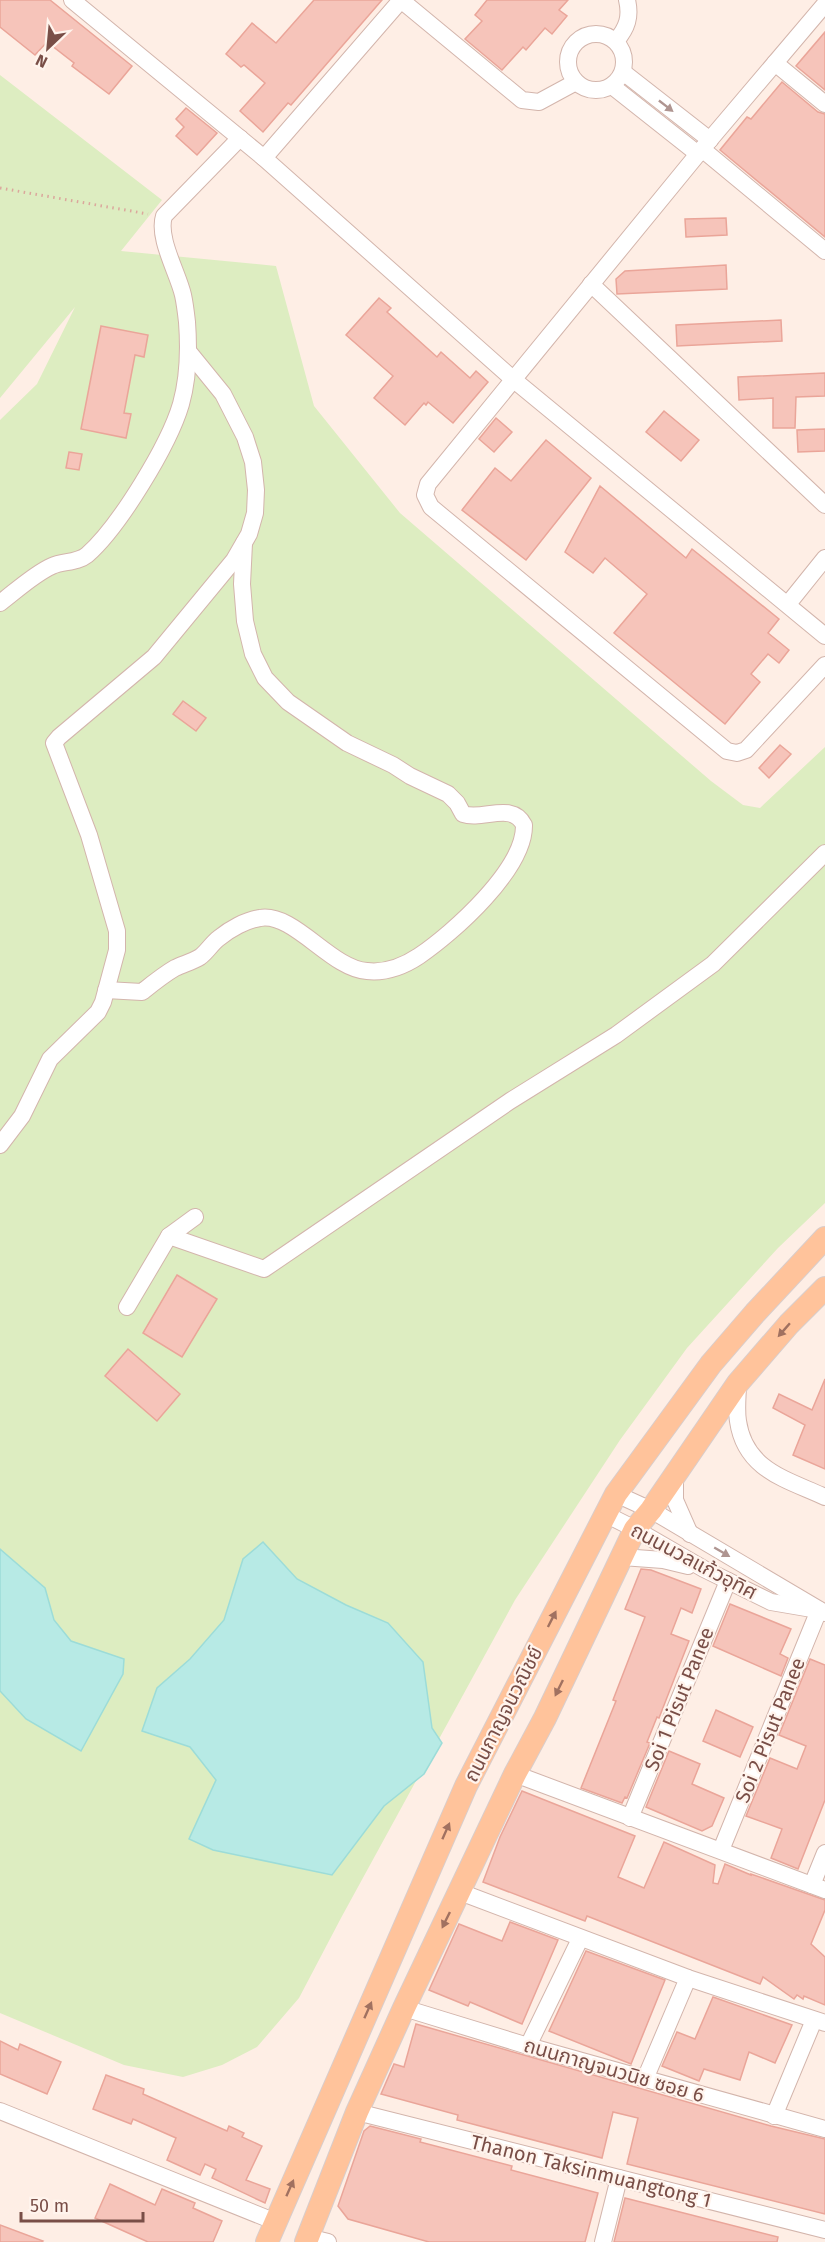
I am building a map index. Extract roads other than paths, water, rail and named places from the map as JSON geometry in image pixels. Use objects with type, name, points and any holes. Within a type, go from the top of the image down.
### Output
[{"type":"main road","name":"ถนนกาญจนวณิชย์","points":[[271,2232],[466,1786],[616,1494],[711,1364],[825,1238]]},
{"type":"main road","name":"ถนนกาญจนวณิชย์","points":[[314,2240],[357,2112],[404,2008],[515,1774],[545,1718],[636,1529],[738,1383],[789,1324],[825,1288]]},
{"type":"street","points":[[72,0],[264,158],[514,380],[825,636]]},
{"type":"street","points":[[264,158],[401,0],[522,100],[539,102],[576,82]]},
{"type":"street","points":[[616,41],[628,22],[627,0]]},
{"type":"street","points":[[825,4],[703,148],[428,483],[426,498],[431,507],[727,751],[737,753],[746,750],[825,665]]},
{"type":"street","points":[[612,86],[623,72],[624,56],[616,41],[595,34],[580,40],[570,52],[568,60],[576,82],[591,89],[612,86],[703,148]]},
{"type":"street","points":[[775,63],[825,104]]},
{"type":"street","points":[[623,72],[703,148],[825,251]]},
{"type":"street","points":[[0,603],[52,566],[82,558],[115,522],[153,464],[178,413],[183,394],[188,351],[186,308],[162,230],[164,216],[240,138]]},
{"type":"street","points":[[591,284],[825,505]]},
{"type":"street","points":[[0,1145],[22,1116],[50,1059],[98,1012],[117,950],[117,931],[89,835],[54,743],[154,657],[234,560],[244,543],[252,521],[256,497],[250,450],[240,424],[223,394],[188,351]]},
{"type":"street","points":[[106,990],[142,992],[173,969],[201,956],[219,938],[244,923],[263,917],[275,919],[294,929],[340,962],[355,969],[378,972],[404,964],[437,942],[486,896],[509,867],[522,841],[524,825],[515,815],[506,813],[465,815],[448,794],[347,743],[288,702],[275,690],[259,669],[247,633],[242,584],[244,543]]},
{"type":"street","points":[[788,604],[825,558]]},
{"type":"street","points":[[169,1236],[264,1269],[510,1101],[616,1035],[713,964],[825,854]]},
{"type":"street","points":[[127,1307],[169,1236],[195,1217]]},
{"type":"street","points":[[738,1383],[739,1426],[746,1448],[755,1461],[767,1470],[825,1497]]},
{"type":"street","points":[[675,1476],[675,1500],[690,1534]]},
{"type":"street","name":"ถนนนวลแก้วอุทิศ","points":[[616,1494],[651,1510],[822,1611]]},
{"type":"street","name":"ถนนนวลแก้วอุทิศ","points":[[607,1515],[636,1529],[704,1569],[771,1602],[822,1611]]},
{"type":"street","points":[[622,1557],[663,1560],[704,1569]]},
{"type":"street","name":"Soi 1 Pisut Panee","points":[[630,1818],[728,1581]]},
{"type":"street","name":"Soi 2 Pisut Panee","points":[[721,1850],[822,1611]]},
{"type":"street","points":[[515,1774],[818,1888],[825,1853]]},
{"type":"street","points":[[460,1892],[688,1978],[820,2021],[774,2116]]},
{"type":"street","points":[[528,2046],[580,1939]]},
{"type":"street","points":[[645,2079],[688,1978]]},
{"type":"street","name":"ถนนกาญจนวนิช ซอย 6","points":[[404,2008],[528,2046],[825,2129]]},
{"type":"street","points":[[0,2110],[271,2232]]},
{"type":"street","name":"Thanon Taksinmuangtong 1","points":[[357,2112],[825,2230]]},
{"type":"street","points":[[603,2242],[619,2178]]},
{"type":"water","points":[[263,1542],[297,1579],[346,1605],[388,1623],[423,1662],[432,1728],[442,1743],[424,1774],[384,1806],[332,1875],[213,1850],[189,1839],[216,1780],[190,1747],[142,1731],[157,1688],[190,1659],[224,1620],[243,1559]]},
{"type":"water","points":[[0,1549],[45,1588],[54,1620],[71,1641],[124,1659],[123,1674],[81,1751],[26,1719],[0,1691]]}]
